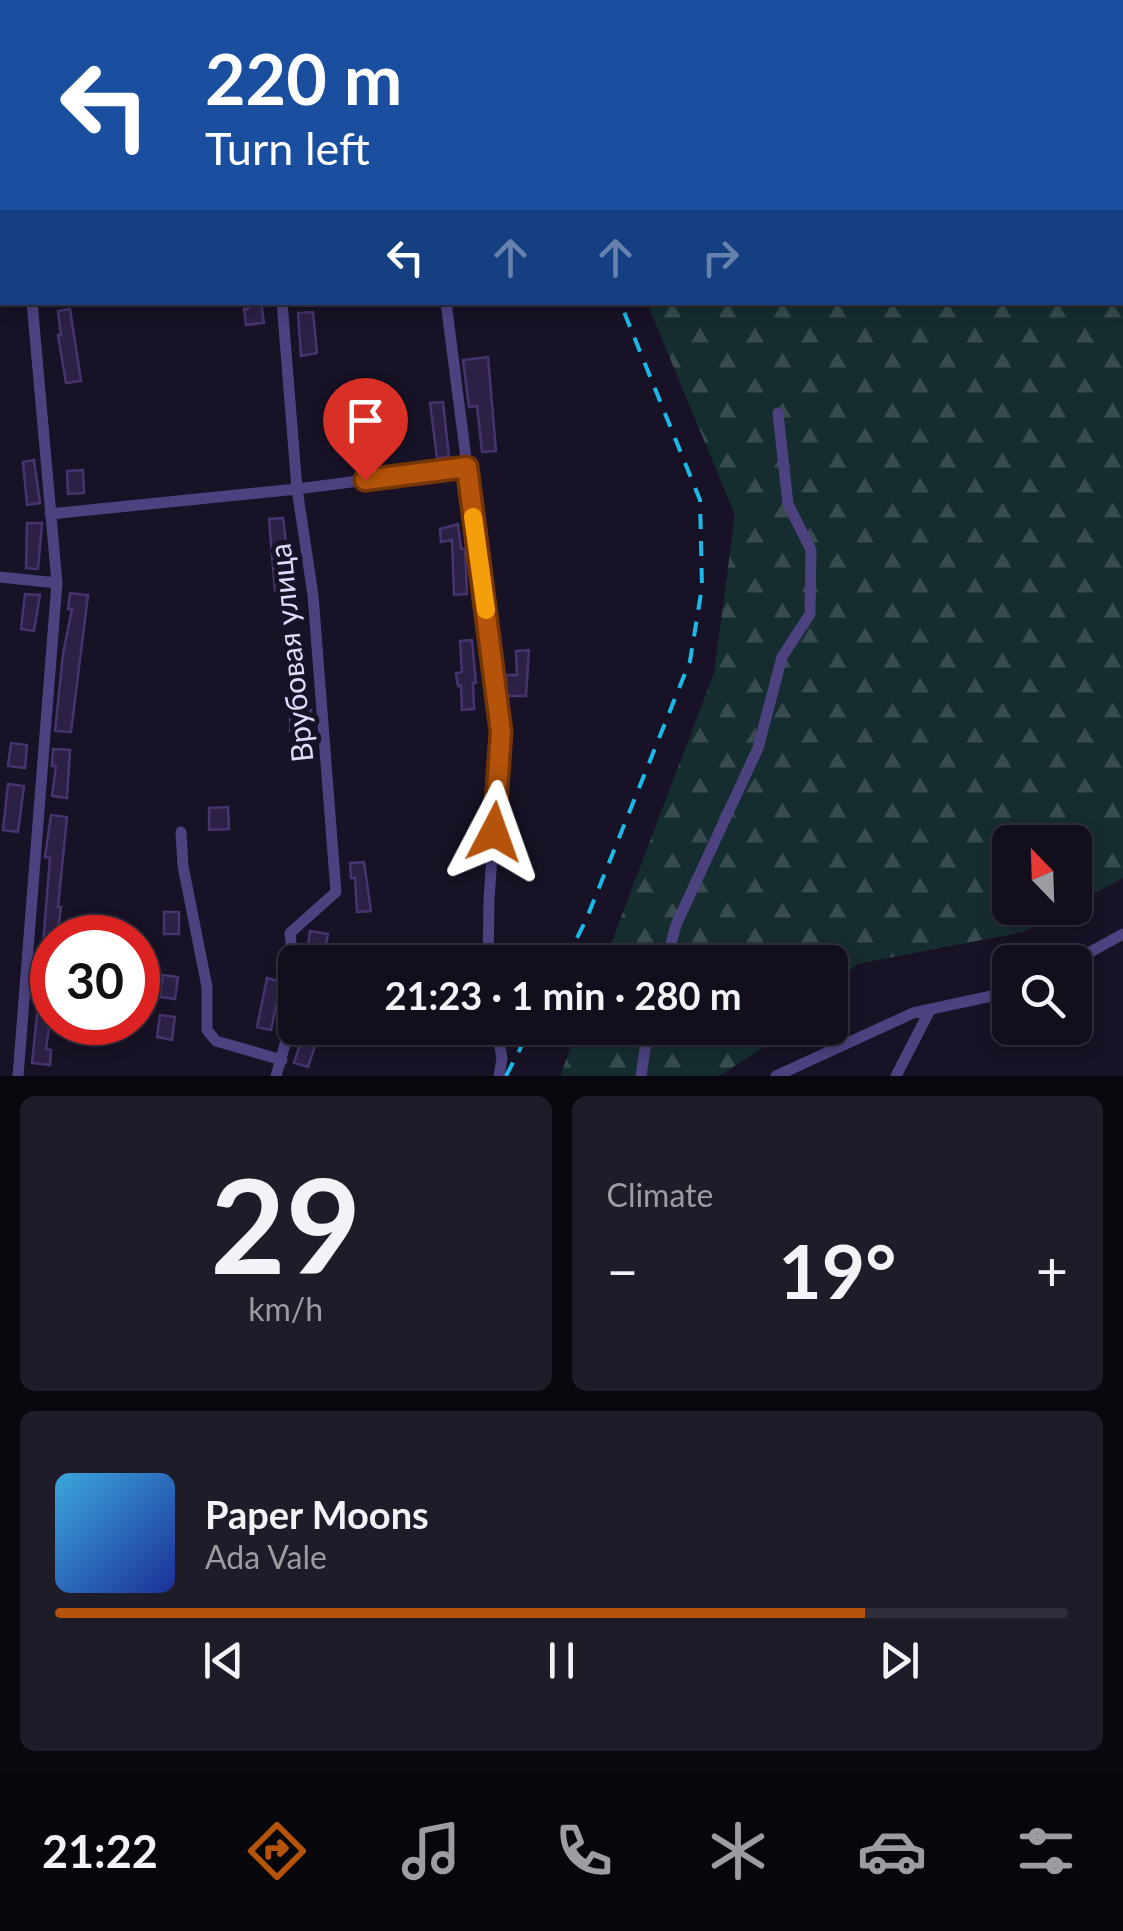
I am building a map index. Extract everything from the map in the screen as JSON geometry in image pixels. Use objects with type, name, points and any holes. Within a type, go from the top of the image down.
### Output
[{"type":"street","points":[[18,1076],[57,583],[32,305]]},
{"type":"street","name":"Врубовая улица","points":[[282,305],[297,489],[313,595],[336,892],[290,933],[291,945]]},
{"type":"street","points":[[446,305],[501,732],[488,945]]},
{"type":"street","points":[[670,945],[676,924],[758,748],[782,658],[810,614],[811,550],[788,504],[778,414]]},
{"type":"street","points":[[50,514],[467,467]]},
{"type":"street","points":[[0,577],[57,583]]},
{"type":"street","points":[[181,832],[183,866],[207,987],[207,1030],[216,1041],[282,1060]]},
{"type":"street","points":[[1092,951],[1123,934]]},
{"type":"street","points":[[776,1076],[914,1013],[992,996]]},
{"type":"street","points":[[896,1076],[930,1010]]},
{"type":"street","points":[[276,1076],[286,1045]]},
{"type":"street","points":[[499,1045],[500,1076]]},
{"type":"street","points":[[641,1076],[646,1045]]},
{"type":"green space","points":[[648,305],[1123,305],[1123,878],[1092,895],[1092,825],[992,825],[992,925],[1036,925],[1023,932],[857,964],[848,973],[848,945],[610,945],[714,673],[735,515]]},
{"type":"green space","points":[[572,1045],[767,1045],[719,1076],[560,1076]]},
{"type":"building","points":[[248,305],[261,305],[264,323],[246,325],[244,309]]},
{"type":"building","points":[[70,309],[81,381],[66,383],[58,311]]},
{"type":"building","points":[[313,312],[317,353],[301,356],[298,313]]},
{"type":"building","points":[[488,357],[496,451],[482,452],[477,406],[469,407],[463,360]]},
{"type":"building","points":[[443,402],[449,457],[437,458],[430,403]]},
{"type":"building","points":[[34,460],[40,503],[27,505],[23,462]]},
{"type":"building","points":[[83,470],[84,493],[68,494],[67,471]]},
{"type":"building","points":[[283,518],[292,590],[275,591],[269,519]]},
{"type":"building","points":[[27,523],[42,523],[38,569],[26,568]]},
{"type":"building","points":[[458,524],[461,549],[465,549],[467,594],[454,595],[452,540],[441,542],[440,529]]},
{"type":"building","points":[[70,593],[88,595],[71,732],[55,731],[72,609],[68,609]]},
{"type":"building","points":[[25,594],[40,595],[34,631],[21,629]]},
{"type":"building","points":[[472,640],[474,709],[462,710],[461,685],[458,686],[456,673],[462,672],[460,641]]},
{"type":"building","points":[[529,650],[526,696],[506,696],[506,675],[517,675],[516,651]]},
{"type":"building","points":[[290,710],[311,710],[311,731],[290,731]]},
{"type":"building","points":[[11,743],[27,745],[25,768],[8,766]]},
{"type":"building","points":[[53,749],[70,750],[67,798],[52,796],[56,766],[52,766]]},
{"type":"building","points":[[8,784],[24,786],[18,832],[3,830]]},
{"type":"building","points":[[228,807],[229,829],[209,830],[209,808]]},
{"type":"building","points":[[51,815],[67,817],[60,915],[45,915],[50,858],[45,857]]},
{"type":"building","points":[[364,862],[371,911],[357,912],[350,863]]},
{"type":"building","points":[[164,912],[179,912],[179,934],[164,934]]},
{"type":"building","points":[[310,931],[328,934],[326,945],[308,945]]},
{"type":"building","points":[[163,975],[178,977],[175,999],[160,997]]},
{"type":"building","points":[[267,978],[278,981],[271,1030],[257,1027]]},
{"type":"building","points":[[160,1015],[175,1017],[172,1040],[160,1038]]},
{"type":"building","points":[[34,1045],[47,1045],[46,1049],[51,1050],[50,1065],[32,1063]]},
{"type":"building","points":[[300,1045],[315,1046],[308,1067],[294,1063]]},
{"type":"railway","points":[[574,945],[690,661],[702,587],[700,500],[621,305]]},
{"type":"railway","points":[[506,1076],[522,1045]]},
{"type":"slow traffic","points":[[473,517],[486,610]]},
{"type":"route","points":[[365,480],[467,467],[501,732],[494,832]]}]
